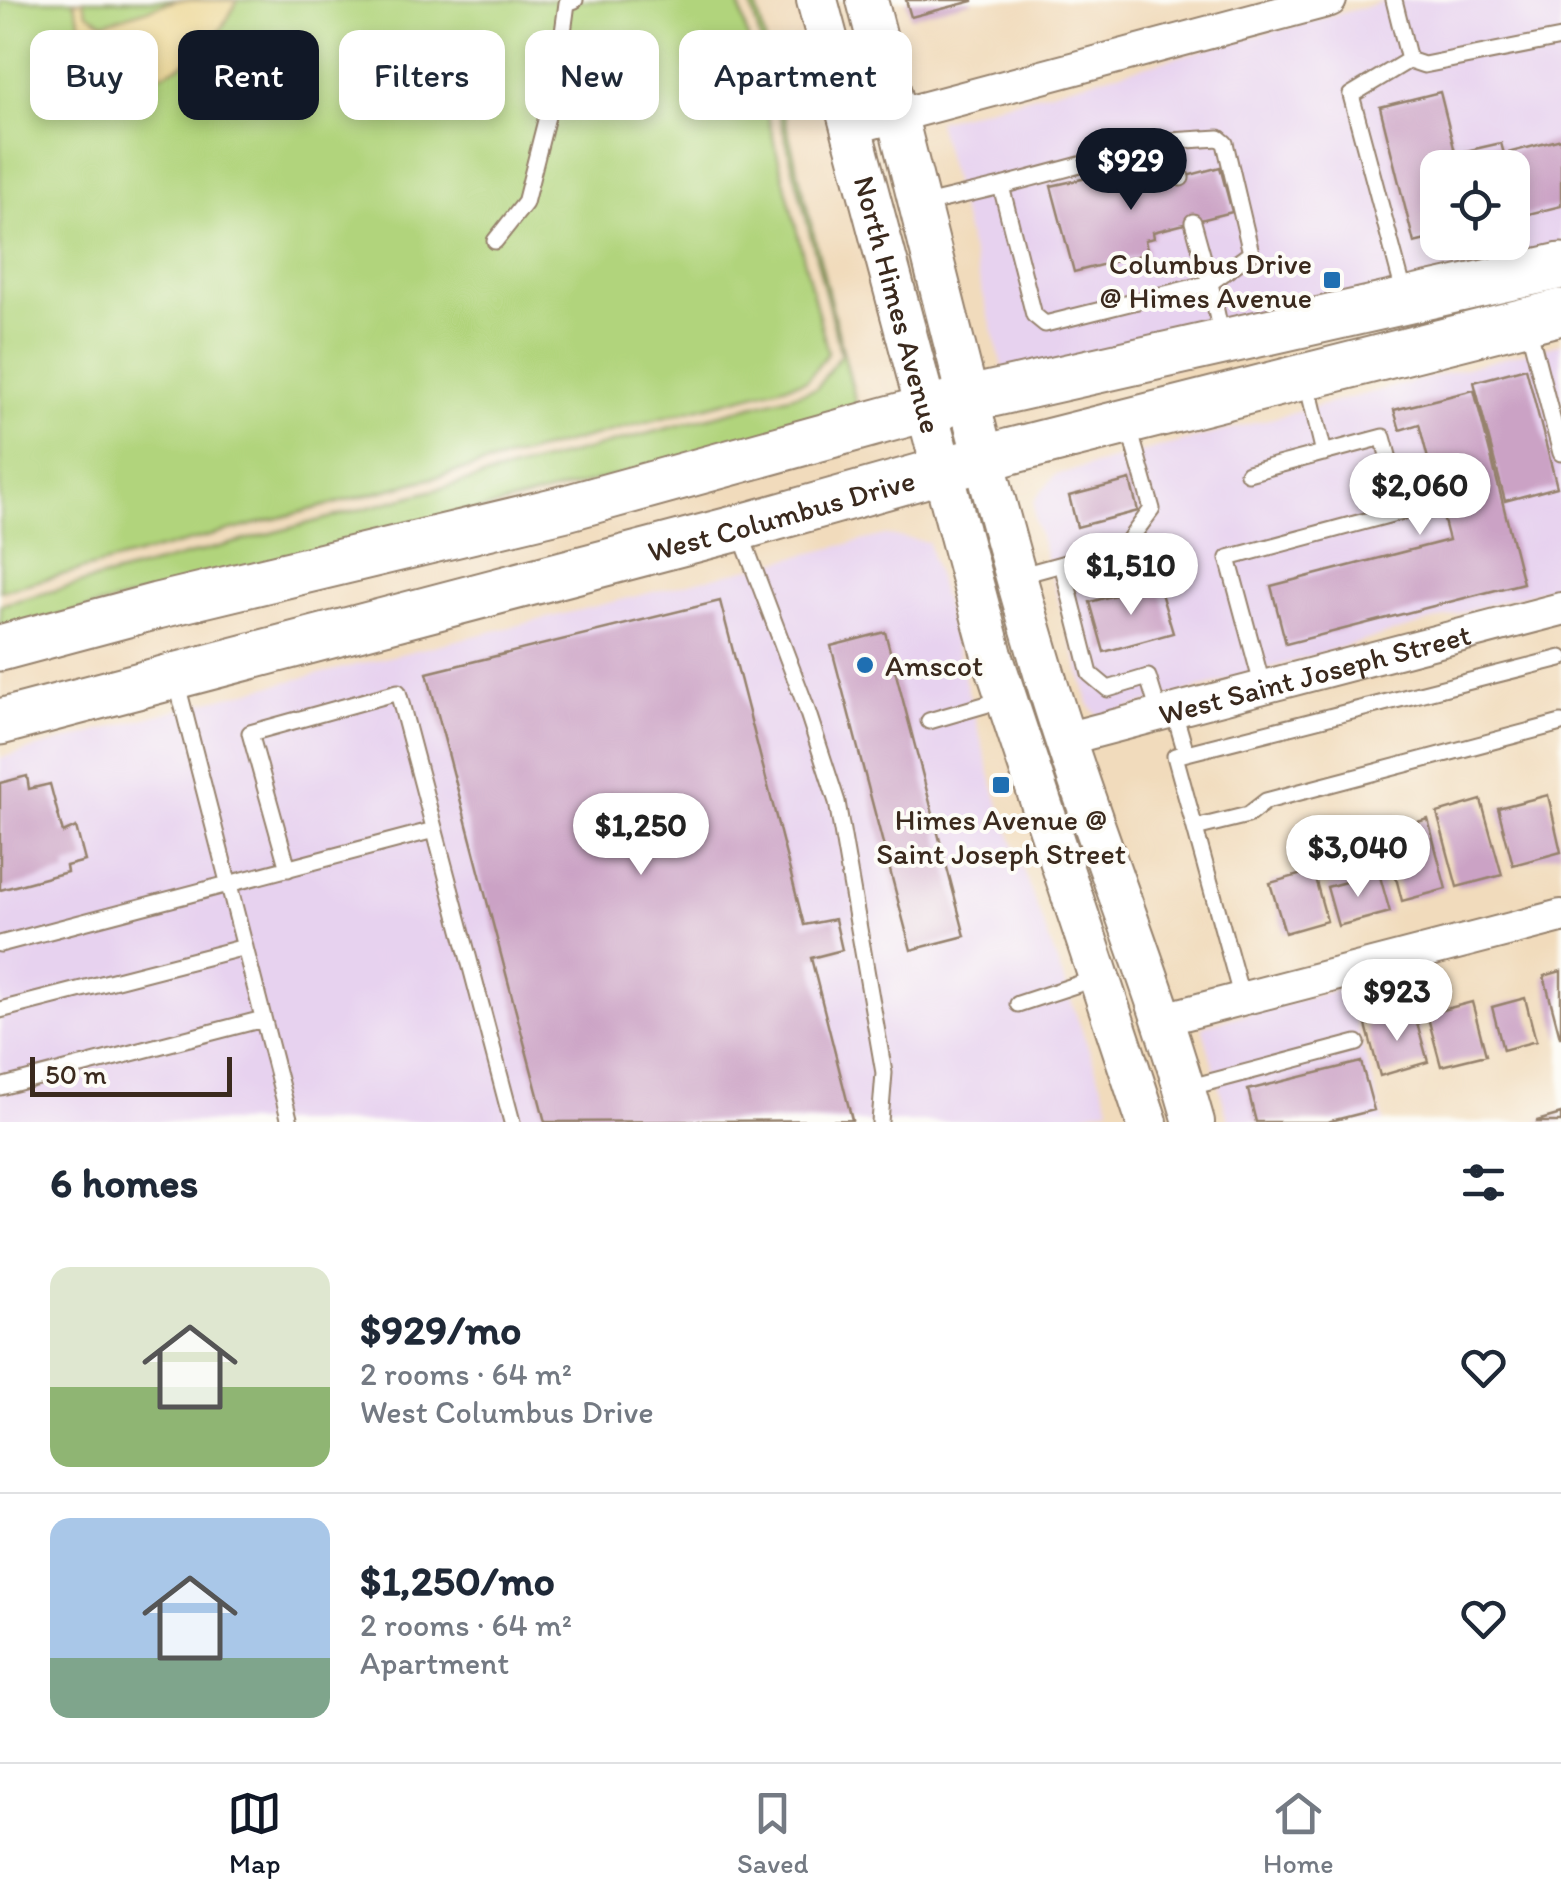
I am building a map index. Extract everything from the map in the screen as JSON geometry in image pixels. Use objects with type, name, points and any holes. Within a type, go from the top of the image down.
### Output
[{"type":"main road","points":[[0,648],[157,606],[566,508],[925,408],[1561,266]]},
{"type":"main road","name":"West Columbus Drive","points":[[0,722],[985,459],[1544,317]]},
{"type":"main road","points":[[157,606],[175,676]]},
{"type":"street","name":"North Himes Avenue","points":[[817,0],[940,471],[1005,699],[1102,976],[1148,1122]]},
{"type":"street","name":"North Himes Avenue","points":[[868,0],[876,30]]},
{"type":"street","points":[[912,112],[1330,0]]},
{"type":"street","points":[[851,128],[882,120]]},
{"type":"street","name":"North Himes Avenue","points":[[899,120],[969,400],[1065,739],[1164,1019],[1190,1105]]},
{"type":"street","name":"West Saint Joseph Street","points":[[1065,739],[1561,609]]},
{"type":"street","points":[[1164,1019],[1561,916]]},
{"type":"street","points":[[1133,1071],[1160,1122]]},
{"type":"lane","points":[[494,241],[524,203],[557,77],[568,3],[576,0]]},
{"type":"lane","points":[[1394,0],[1409,60]]},
{"type":"lane","points":[[1406,300],[1352,95],[1409,60],[1424,65],[1561,38]]},
{"type":"lane","points":[[921,204],[1170,142],[1218,138],[1225,143],[1253,247],[1249,256],[1210,283],[1046,324],[1034,315],[1000,186]]},
{"type":"lane","points":[[1170,142],[1181,178]]},
{"type":"lane","points":[[1192,222],[1223,342]]},
{"type":"lane","points":[[1544,317],[1561,453]]},
{"type":"lane","points":[[1306,378],[1324,453]]},
{"type":"lane","points":[[1017,576],[1124,547],[1152,510],[1128,424]]},
{"type":"lane","points":[[1248,474],[1383,437],[1403,512],[1228,558],[1263,688]]},
{"type":"lane","points":[[738,528],[806,704],[837,802],[884,1072],[880,1122]]},
{"type":"lane","points":[[1062,564],[1090,674],[1108,689],[1148,677],[1167,714],[1181,754],[1195,828],[1242,999]]},
{"type":"lane","points":[[1181,754],[1561,658]]},
{"type":"lane","points":[[175,676],[290,1122]]},
{"type":"lane","points":[[288,868],[250,733],[398,692],[512,1122]]},
{"type":"lane","points":[[929,721],[1005,699]]},
{"type":"lane","points":[[1195,828],[1248,815],[1266,802],[1561,723]]},
{"type":"lane","points":[[0,944],[434,830]]},
{"type":"lane","points":[[0,1010],[244,946]]},
{"type":"lane","points":[[1018,1004],[1102,976]]},
{"type":"lane","points":[[0,1087],[263,1019]]},
{"type":"lane","points":[[1190,1105],[1357,1042]]},
{"type":"shaded area","points":[[1391,0],[1561,0],[1561,272],[1013,407],[937,121]]},
{"type":"shaded area","points":[[1561,343],[1561,584],[1100,717],[1090,706],[1035,520],[1034,501],[1055,475]]},
{"type":"shaded area","points":[[885,535],[928,542],[996,796],[1110,1107],[1053,1122],[0,1122],[0,758],[205,702]]},
{"type":"shaded area","points":[[1346,987],[1384,1122],[1229,1122],[1202,1026]]},
{"type":"green space","points":[[0,0],[738,0],[746,30],[679,30],[679,120],[769,120],[828,353],[807,380],[0,591]]},
{"type":"green space","points":[[750,0],[755,0],[763,30],[758,30]]},
{"type":"green space","points":[[781,120],[785,120],[859,415],[0,631],[0,605],[816,389],[841,354]]},
{"type":"sand","points":[[74,0],[83,0],[87,13],[104,23],[177,0],[237,0],[219,30],[178,30],[178,67],[158,75],[158,30],[82,30]]},
{"type":"building","points":[[906,0],[973,0],[973,1],[911,17]]},
{"type":"building","points":[[1440,92],[1454,150],[1420,150],[1420,242],[1414,243],[1380,107]]},
{"type":"building","points":[[1561,139],[1561,206],[1530,214],[1530,150],[1519,150]]},
{"type":"building","points":[[1501,143],[1503,150],[1470,150]]},
{"type":"building","points":[[1220,167],[1232,212],[1153,232],[1154,238],[1145,240],[1148,253],[1074,272],[1051,186],[1127,169],[1131,184],[1141,182],[1142,188]]},
{"type":"building","points":[[1526,368],[1557,487],[1505,501],[1474,382]]},
{"type":"building","points":[[1474,390],[1523,583],[1286,644],[1271,586],[1449,540],[1419,424],[1400,430],[1394,410]]},
{"type":"building","points":[[1130,480],[1138,511],[1077,527],[1069,496]]},
{"type":"building","points":[[1158,583],[1173,633],[1104,652],[1090,602]]},
{"type":"building","points":[[720,601],[804,925],[835,919],[842,950],[811,958],[852,1120],[545,1122],[427,673]]},
{"type":"building","points":[[885,632],[965,936],[911,950],[831,646]]},
{"type":"building","points":[[27,776],[29,789],[50,784],[63,833],[76,827],[85,861],[66,866],[67,872],[0,890],[0,783]]},
{"type":"building","points":[[1548,795],[1561,852],[1513,865],[1498,808]]},
{"type":"building","points":[[1481,800],[1502,875],[1457,887],[1437,813]]},
{"type":"building","points":[[1428,819],[1446,889],[1402,901],[1384,831]]},
{"type":"building","points":[[1313,871],[1327,921],[1285,933],[1270,883]]},
{"type":"building","points":[[1379,873],[1390,912],[1338,926],[1327,887]]},
{"type":"building","points":[[1561,971],[1561,1037],[1560,1037],[1544,976]]},
{"type":"building","points":[[1525,998],[1536,1041],[1503,1050],[1492,1007]]},
{"type":"building","points":[[1472,1002],[1486,1055],[1441,1066],[1427,1014]]},
{"type":"building","points":[[1414,1012],[1428,1062],[1380,1076],[1366,1025]]},
{"type":"building","points":[[1361,1062],[1374,1110],[1327,1122],[1256,1122],[1248,1090]]},
{"type":"building","points":[[1561,1114],[1561,1122],[1537,1122],[1537,1121]]},
{"type":"place","name":"Columbus Drive @ Himes Avenue","points":[[1332,280]]},
{"type":"place","name":"Amscot","points":[[865,665]]},
{"type":"place","name":"Himes Avenue @ Saint Joseph Street","points":[[1001,785]]}]
